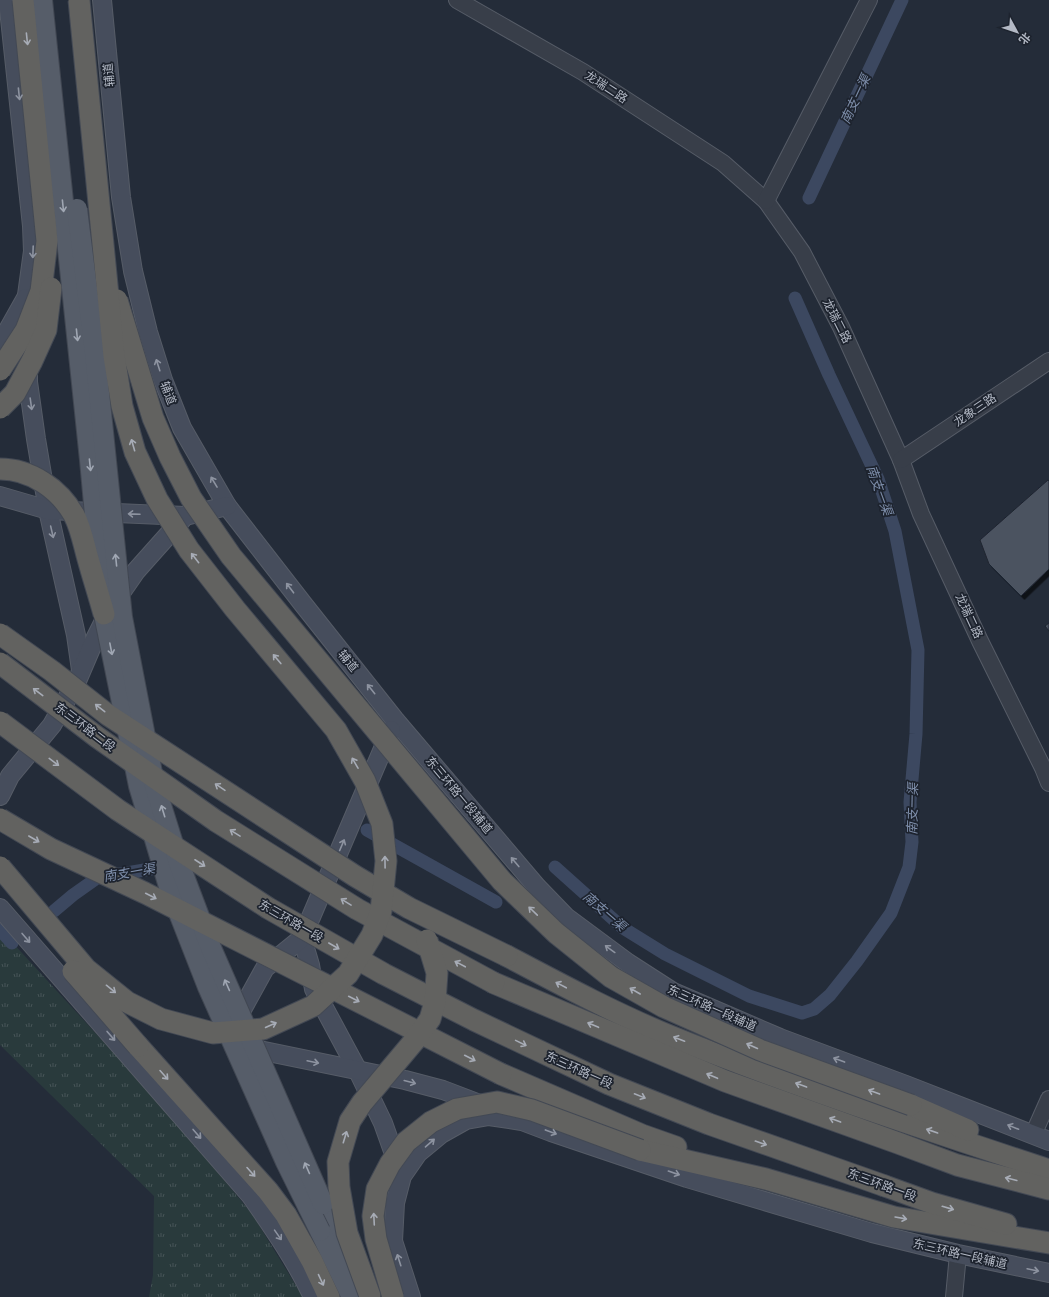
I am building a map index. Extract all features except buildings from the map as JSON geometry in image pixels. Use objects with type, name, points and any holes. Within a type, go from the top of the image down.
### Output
[{"type":"highway","points":[[0,408],[15,393],[46,330],[51,287],[23,0]]},
{"type":"highway","points":[[0,867],[86,969],[127,1002],[161,1019],[213,1033],[263,1029],[313,1006],[348,974],[372,935],[381,911],[386,861],[382,824],[365,781],[336,730],[235,609],[189,550],[157,499],[135,452],[122,406],[114,356],[79,0]]},
{"type":"highway","points":[[0,370],[26,330],[41,290],[47,241]]},
{"type":"highway","points":[[105,264],[135,354],[153,418],[170,457],[191,498],[231,556],[502,881],[556,933],[605,972],[664,1008],[907,1113],[1049,1170]]},
{"type":"highway","points":[[0,469],[11,469],[39,479],[64,502],[74,516],[82,535],[104,614]]},
{"type":"highway","points":[[0,634],[52,671],[108,715],[210,780],[275,825],[355,876],[409,908],[507,956],[585,997],[669,1035],[766,1073],[986,1137],[1049,1166]]},
{"type":"highway","name":"东三环路二段","points":[[0,663],[97,737],[216,821],[357,909],[494,983],[725,1081],[957,1165],[1049,1189]]},
{"type":"highway","name":"东三环路一段","points":[[0,722],[118,810],[268,908],[384,974],[526,1046],[609,1084],[709,1124],[932,1203],[1049,1237]]},
{"type":"highway","points":[[0,819],[52,849],[152,897],[501,1074],[642,1135],[766,1179],[894,1217],[1049,1244]]},
{"type":"highway","points":[[0,888],[268,1191],[286,1215],[312,1261],[329,1297]]},
{"type":"highway","points":[[364,1297],[347,1233],[339,1187],[338,1162],[350,1121],[362,1103],[415,1040],[430,1019],[435,1002],[437,973],[427,940],[409,908]]},
{"type":"highway","points":[[393,1297],[376,1239],[373,1216],[377,1189],[390,1164],[406,1142],[431,1122],[457,1109],[497,1102],[518,1106],[640,1150],[766,1179]]},
{"type":"main road","points":[[8,0],[32,226],[33,251],[27,295],[28,382],[48,510],[76,636],[81,670]]},
{"type":"main road","points":[[42,0],[89,452],[104,614],[139,786],[170,890],[208,987],[286,1162],[364,1297]]},
{"type":"main road","points":[[55,0],[63,91],[94,344],[122,617],[154,783],[180,866],[211,948],[364,1297]]},
{"type":"main road","name":"辅道","points":[[102,0],[121,197],[134,271],[148,332],[163,380],[182,428],[227,506],[395,720]]},
{"type":"main road","points":[[0,344],[27,295]]},
{"type":"main road","points":[[0,496],[48,510],[185,516],[227,506]]},
{"type":"main road","points":[[0,796],[10,776],[52,725],[77,680],[111,607],[136,571],[185,516]]},
{"type":"main road","points":[[223,1043],[265,968],[302,938],[395,720]]},
{"type":"main road","name":"东三环路一段辅道","points":[[395,720],[537,887],[566,917],[628,963],[673,992],[780,1038],[1041,1138]]},
{"type":"main road","points":[[0,908],[251,1196],[284,1243],[304,1277],[313,1297]]},
{"type":"main road","points":[[302,938],[310,965],[314,989],[358,1071],[382,1123],[402,1176]]},
{"type":"main road","points":[[74,993],[178,1030],[223,1043],[405,1080],[443,1090],[522,1121]]},
{"type":"main road","points":[[411,1297],[393,1241],[395,1203],[402,1176],[418,1153],[441,1134],[466,1120],[489,1116],[522,1121]]},
{"type":"main road","name":"东三环路一段辅道","points":[[522,1121],[687,1178],[872,1232],[958,1254],[1049,1273]]},
{"type":"street","name":"龙瑞二路","points":[[457,0],[610,89],[723,163],[766,201],[802,252],[838,321],[901,460],[921,514],[980,641],[1038,757],[1049,783]]},
{"type":"street","points":[[766,201],[869,0]]},
{"type":"street","name":"龙象三路","points":[[901,460],[1049,361]]},
{"type":"street","points":[[1041,1138],[1049,1099]]},
{"type":"street","points":[[954,1297],[958,1254]]},
{"type":"green space","points":[[0,929],[168,1112],[252,1214],[303,1297],[149,1297],[153,1275],[154,1196],[0,1045]]},
{"type":"waterway","name":"南支一渠","points":[[809,198],[902,0]]},
{"type":"waterway","name":"南支一渠","points":[[555,867],[623,928],[665,954],[749,996],[802,1013],[814,1009],[830,995],[857,961],[891,913],[909,867],[912,842],[910,802],[916,734],[918,650],[895,531],[878,479],[795,298]]},
{"type":"waterway","name":"南支一渠","points":[[367,830],[496,902]]},
{"type":"waterway","name":"南支一渠","points":[[54,911],[97,878],[168,866]]},
{"type":"waterway","name":"南支一渠","points":[[0,930],[12,943]]}]
